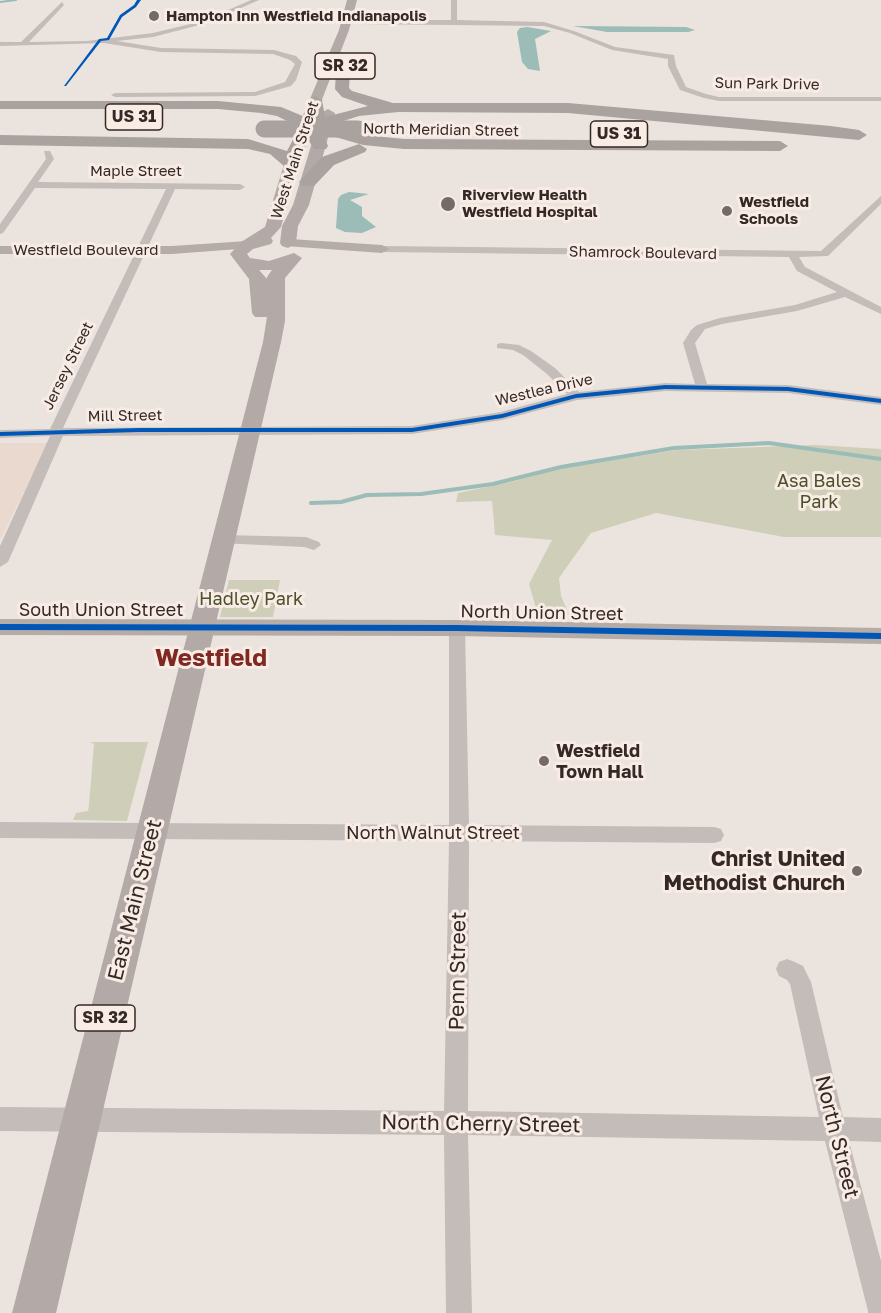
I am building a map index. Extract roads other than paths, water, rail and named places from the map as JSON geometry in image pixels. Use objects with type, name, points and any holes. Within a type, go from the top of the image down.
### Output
[{"type":"highway","points":[[0,105],[218,105],[269,102],[302,94],[313,88],[342,63]]},
{"type":"highway","points":[[342,63],[342,89],[356,99],[383,104],[576,108],[831,130],[865,140]]},
{"type":"highway","points":[[315,100],[315,124],[320,146]]},
{"type":"highway","points":[[161,141],[260,146],[293,157],[300,141],[332,100]]},
{"type":"highway","points":[[218,105],[276,111],[351,137],[404,144]]},
{"type":"highway","points":[[0,140],[247,139],[379,108],[447,106]]},
{"type":"highway","name":"North Meridian Street","points":[[0,116],[266,124]]},
{"type":"highway","name":"North Meridian Street","points":[[0,127],[359,124],[626,135],[865,140]]},
{"type":"highway","points":[[833,148],[865,140]]},
{"type":"highway","points":[[309,182],[324,164],[343,154],[367,148],[404,144],[798,147]]},
{"type":"main road","name":"West Main Street","points":[[315,100],[342,63],[344,30],[352,0]]},
{"type":"main road","name":"West Main Street","points":[[332,100],[362,0]]},
{"type":"main road","name":"West Main Street","points":[[202,627],[276,321],[276,279],[290,251],[290,226],[301,205],[320,146]]},
{"type":"main road","name":"West Main Street","points":[[265,369],[259,283],[246,253],[272,229],[293,157]]},
{"type":"main road","points":[[272,240],[290,251],[268,266],[246,253],[272,240]]},
{"type":"main road","name":"East Main Street","points":[[34,1313],[202,627]]},
{"type":"street","points":[[0,44],[107,42],[185,28],[256,0]]},
{"type":"street","points":[[454,0],[454,21]]},
{"type":"street","points":[[23,44],[62,4]]},
{"type":"street","name":"Sun Park Drive","points":[[357,22],[454,21],[544,24],[572,32],[614,49],[671,57],[672,66],[683,88],[705,96],[720,99],[881,99]]},
{"type":"street","points":[[107,42],[161,50],[274,52],[293,57],[299,64],[288,84],[255,94],[115,95]]},
{"type":"street","points":[[0,231],[50,159],[47,153]]},
{"type":"street","name":"Maple Street","points":[[32,185],[240,187]]},
{"type":"street","name":"Jersey Street","points":[[0,562],[56,440],[57,427],[172,186]]},
{"type":"street","name":"Shamrock Boulevard","points":[[290,251],[382,249],[824,254],[881,200]]},
{"type":"street","name":"Westfield Boulevard","points":[[0,250],[172,250],[217,255],[246,253]]},
{"type":"street","points":[[793,254],[801,269],[881,311]]},
{"type":"street","points":[[702,387],[689,343],[701,327],[720,321],[797,308],[846,293]]},
{"type":"street","points":[[501,346],[514,347],[527,353],[551,371],[576,396]]},
{"type":"street","name":"Westlea Drive","points":[[251,431],[388,431],[437,428],[502,416],[576,396],[632,388],[788,389],[881,401]]},
{"type":"street","name":"Mill Street","points":[[0,434],[139,430],[251,431]]},
{"type":"street","points":[[224,540],[306,542],[314,545]]},
{"type":"street","name":"South Union Street","points":[[0,627],[202,627]]},
{"type":"street","name":"North Union Street","points":[[202,627],[457,628],[881,636]]},
{"type":"street","name":"Penn Street","points":[[457,628],[459,833],[456,1123],[459,1313]]},
{"type":"street","name":"North Walnut Street","points":[[0,830],[714,835]]},
{"type":"street","name":"North Street","points":[[787,969],[799,978],[834,1130],[881,1311]]},
{"type":"street","name":"North Cherry Street","points":[[0,1119],[881,1130]]},
{"type":"water","points":[[573,26],[686,27],[695,30],[688,32],[607,32]]},
{"type":"water","points":[[520,28],[551,31],[535,39],[540,71],[528,69],[522,62],[517,32]]},
{"type":"water","points":[[349,192],[369,194],[350,200],[362,207],[362,216],[376,227],[362,233],[345,232],[336,228],[338,199]]},
{"type":"waterway","points":[[0,2],[16,0]]},
{"type":"waterway","points":[[311,503],[341,502],[367,495],[421,494],[493,484],[561,467],[674,448],[769,443],[881,459]]},
{"type":"place","name":"Hampton Inn Westfield Indianapolis","points":[[154,16]]},
{"type":"place","name":"Riverview Health Westfield Hospital","points":[[448,204]]},
{"type":"place","name":"Westfield Schools","points":[[727,211]]},
{"type":"place","name":"Westfield Town Hall","points":[[544,761]]},
{"type":"place","name":"Christ United Methodist Church","points":[[857,871]]},
{"type":"district","name":"Westfield","points":[[211,658]]},
{"type":"park label","name":"Asa Bales Park","points":[[819,491]]},
{"type":"park label","name":"Hadley Park","points":[[251,599]]}]
